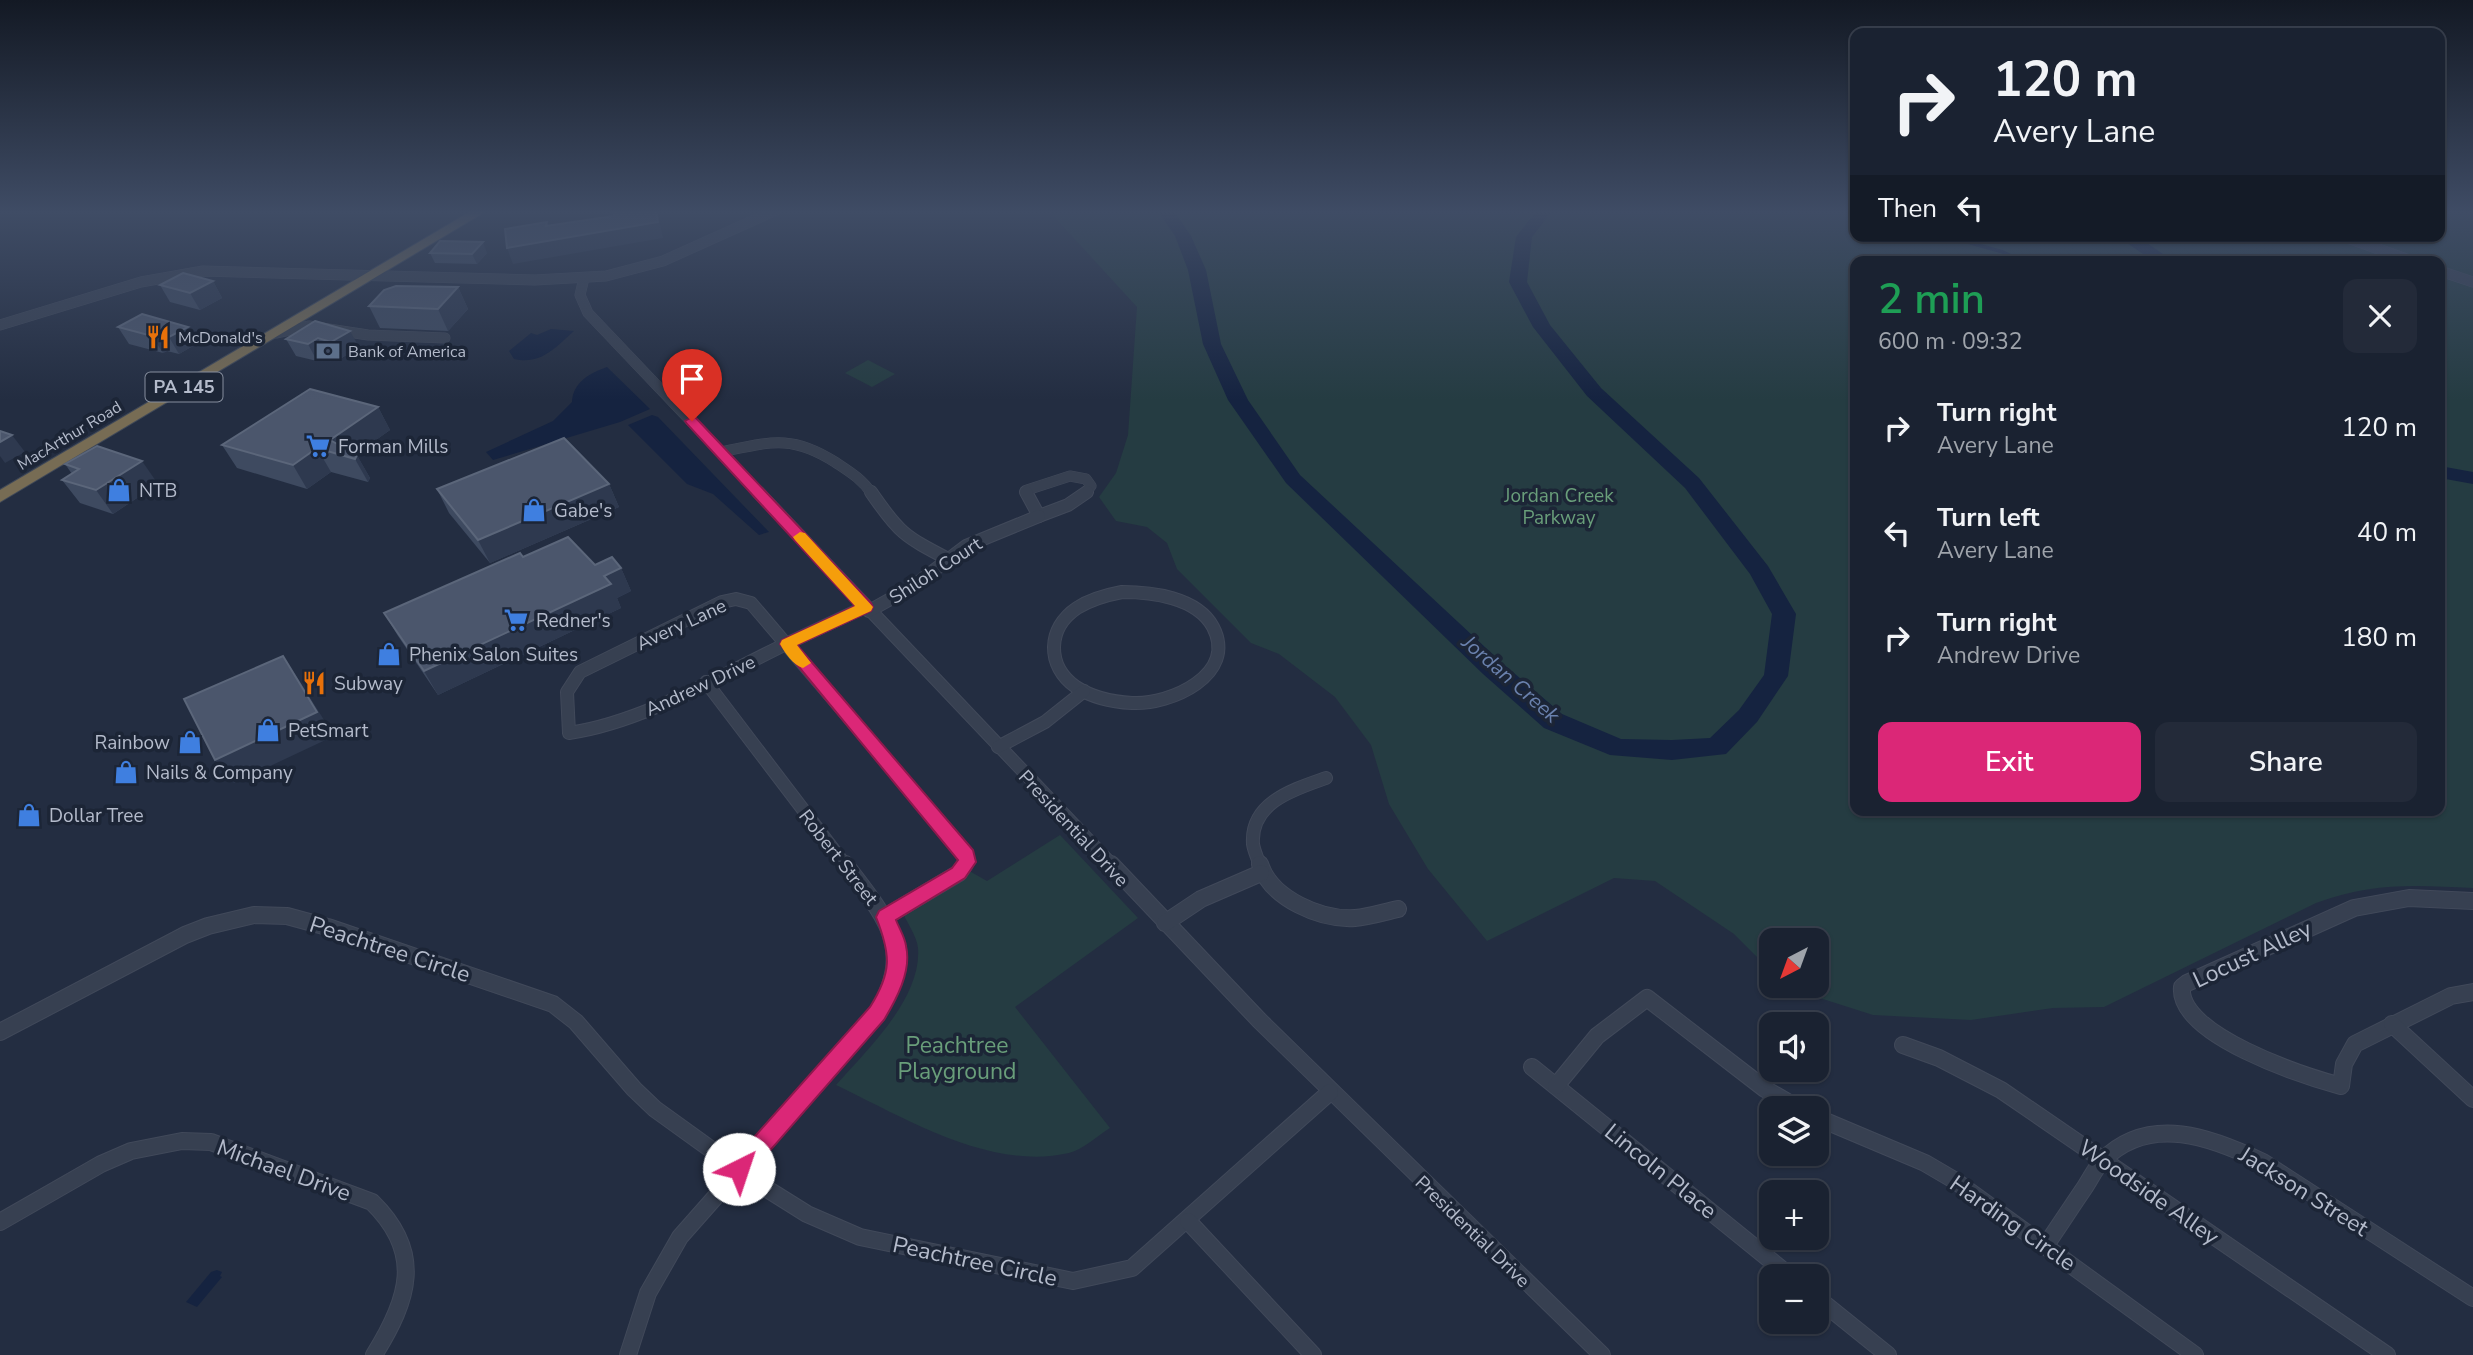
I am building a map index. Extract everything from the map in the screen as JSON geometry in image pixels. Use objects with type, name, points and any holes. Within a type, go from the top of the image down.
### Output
[{"type":"highway","name":"MacArthur Road","points":[[0,482],[355,273]]},
{"type":"highway","name":"MacArthur Road","points":[[0,497],[375,273]]},
{"type":"street","points":[[0,325],[141,282],[183,273]]},
{"type":"street","points":[[276,273],[369,277],[584,278],[621,273]]},
{"type":"street","points":[[2447,273],[2473,282]]},
{"type":"street","name":"Presidential Drive","points":[[584,278],[580,295],[585,310],[867,609],[1165,923],[1330,1092],[1602,1355]]},
{"type":"street","points":[[315,325],[312,317],[317,308]]},
{"type":"street","points":[[273,334],[296,326],[315,325],[356,334],[445,338]]},
{"type":"street","points":[[721,452],[771,442],[797,443],[816,450],[863,480],[893,525],[905,537],[948,559]]},
{"type":"street","name":"Shiloh Court","points":[[867,609],[912,587],[948,559],[981,539],[1040,516],[1083,496],[1089,490],[1090,482],[1084,478],[1070,476],[1030,487],[1026,493],[1040,516]]},
{"type":"street","points":[[1122,592],[1151,592],[1178,599],[1203,615],[1211,625],[1217,647],[1215,658],[1203,678],[1180,694],[1164,700],[1130,704],[1105,700],[1084,691],[1063,676],[1053,656],[1053,645],[1062,622],[1088,602],[1122,592]]},
{"type":"street","name":"Avery Lane","points":[[569,733],[565,691],[573,678],[722,602],[736,599],[751,603],[967,855],[964,868],[959,873],[885,917]]},
{"type":"street","name":"Andrew Drive","points":[[569,733],[619,723],[867,609]]},
{"type":"street","name":"Robert Street","points":[[706,682],[885,917],[897,947],[897,966],[887,998],[877,1014],[739,1169]]},
{"type":"street","points":[[998,747],[1045,722],[1084,691]]},
{"type":"street","points":[[1326,778],[1289,789],[1265,808],[1254,835],[1253,849],[1261,873],[1283,897],[1318,914],[1361,918],[1398,909]]},
{"type":"street","points":[[1165,923],[1201,900],[1261,873]]},
{"type":"street","name":"Locust Alley","points":[[2392,1024],[2355,1044],[2346,1055],[2341,1069],[2341,1086],[2307,1078],[2245,1051],[2185,1005],[2181,996],[2182,988],[2187,982],[2354,908],[2409,898],[2473,901]]},
{"type":"street","name":"Peachtree Circle","points":[[0,1031],[185,935],[232,919],[254,915],[287,916],[331,928],[553,1004],[570,1014],[652,1106],[801,1212],[829,1227],[860,1237],[1073,1281],[1132,1268],[1330,1092]]},
{"type":"street","points":[[2473,992],[2451,996],[2392,1024],[2473,1099]]},
{"type":"street","points":[[1556,1086],[1597,1036],[1647,998],[1777,1096]]},
{"type":"street","name":"Woodside Alley","points":[[1903,1045],[1939,1058],[2001,1090],[2387,1355]]},
{"type":"street","name":"Lincoln Place","points":[[1532,1067],[1775,1264]]},
{"type":"street","name":"Harding Circle","points":[[1829,1122],[1925,1163],[1976,1194],[2195,1355]]},
{"type":"street","name":"Jackson Street","points":[[2046,1245],[2103,1160],[2114,1148],[2132,1138],[2153,1133],[2177,1133],[2226,1144],[2273,1167],[2473,1298]]},
{"type":"street","name":"Michael Drive","points":[[0,1222],[102,1164],[131,1151],[171,1142],[211,1142],[372,1202],[388,1215],[400,1232],[406,1252],[407,1272],[398,1312],[374,1355]]},
{"type":"street","points":[[628,1355],[637,1316],[664,1259],[739,1169]]},
{"type":"street","points":[[1188,1221],[1313,1355]]},
{"type":"street","points":[[1829,1307],[1888,1355]]},
{"type":"green space","name":"Jordan Creek Parkway","points":[[1106,273],[1850,273],[1850,816],[2445,816],[2445,273],[2473,273],[2473,888],[2394,886],[2336,896],[2316,903],[2104,1007],[2053,1008],[1971,1020],[1873,1015],[1820,998],[1829,998],[1829,928],[1759,928],[1759,959],[1734,934],[1655,881],[1614,878],[1487,941],[1428,869],[1389,804],[1371,745],[1335,697],[1279,654],[1251,643],[1177,569],[1167,543],[1147,527],[1116,521],[1099,497],[1116,473],[1128,435],[1137,307]]},
{"type":"green space","points":[[868,360],[895,374],[872,387],[845,373]]},
{"type":"green space","name":"Peachtree Playground","points":[[1060,835],[1138,918],[1015,1007],[1110,1128],[1085,1146],[1069,1153],[1039,1157],[1009,1155],[979,1148],[919,1126],[836,1085],[890,1022],[911,986],[917,967],[918,948],[900,908],[964,868],[987,881]]},
{"type":"water","points":[[551,329],[574,331],[547,354],[532,360],[514,359],[509,351],[531,333],[537,335]]},
{"type":"water","points":[[607,367],[650,409],[620,422],[493,460],[486,452],[553,421],[572,402],[573,395],[583,379]]},
{"type":"water","points":[[652,415],[658,417],[769,532],[759,535],[713,494],[687,484],[628,425]]},
{"type":"water","points":[[211,1272],[222,1272],[222,1277],[197,1307],[186,1302]]},
{"type":"building","points":[[183,273],[213,281],[190,293],[160,285]]},
{"type":"building","points":[[396,286],[458,287],[438,309],[369,306],[384,290]]},
{"type":"building","points":[[142,314],[188,327],[169,337],[156,334],[152,336],[118,327]]},
{"type":"building","points":[[315,321],[350,331],[331,342],[318,338],[308,344],[286,339]]},
{"type":"building","points":[[310,389],[378,407],[330,440],[357,455],[355,459],[317,448],[293,465],[222,445]]},
{"type":"building","points":[[0,431],[12,435],[0,442]]},
{"type":"building","points":[[564,438],[609,484],[478,540],[437,489]]},
{"type":"building","points":[[97,446],[142,461],[96,490],[62,480],[79,469],[65,464]]},
{"type":"building","points":[[568,537],[595,565],[612,557],[621,568],[604,576],[611,584],[424,671],[384,613],[520,553],[523,557]]},
{"type":"building","points":[[283,656],[317,712],[215,760],[184,699]]},
{"type":"waterway","name":"Jordan Creek","points":[[1198,273],[1212,344],[1238,400],[1293,479],[1492,668],[1553,721],[1619,748],[1672,750],[1717,747],[1748,716],[1776,676],[1784,614],[1760,571],[1692,483],[1594,392],[1542,327],[1518,282],[1519,273]]},
{"type":"waterway","name":"Jordan Creek","points":[[2445,473],[2473,478]]},
{"type":"slow traffic","points":[[800,537],[865,607],[787,644],[803,663]]},
{"type":"place","name":"McDonald's","points":[[158,337]]},
{"type":"place","name":"Bank of America","points":[[328,351]]},
{"type":"place","name":"Forman Mills","points":[[318,446]]},
{"type":"place","name":"NTB","points":[[119,490]]},
{"type":"place","name":"Gabe's","points":[[534,510]]},
{"type":"place","name":"Redner's","points":[[516,620]]},
{"type":"place","name":"Phenix Salon Suites","points":[[389,654]]},
{"type":"place","name":"Subway","points":[[314,683]]},
{"type":"place","name":"PetSmart","points":[[268,730]]},
{"type":"place","name":"Rainbow","points":[[190,742]]},
{"type":"place","name":"Nails & Company","points":[[126,772]]},
{"type":"place","name":"Dollar Tree","points":[[29,815]]},
{"type":"route","points":[[692,421],[865,607],[787,644],[967,855],[967,862],[959,873],[885,917],[894,932],[897,947],[894,982],[887,998],[877,1014],[739,1169]]}]
